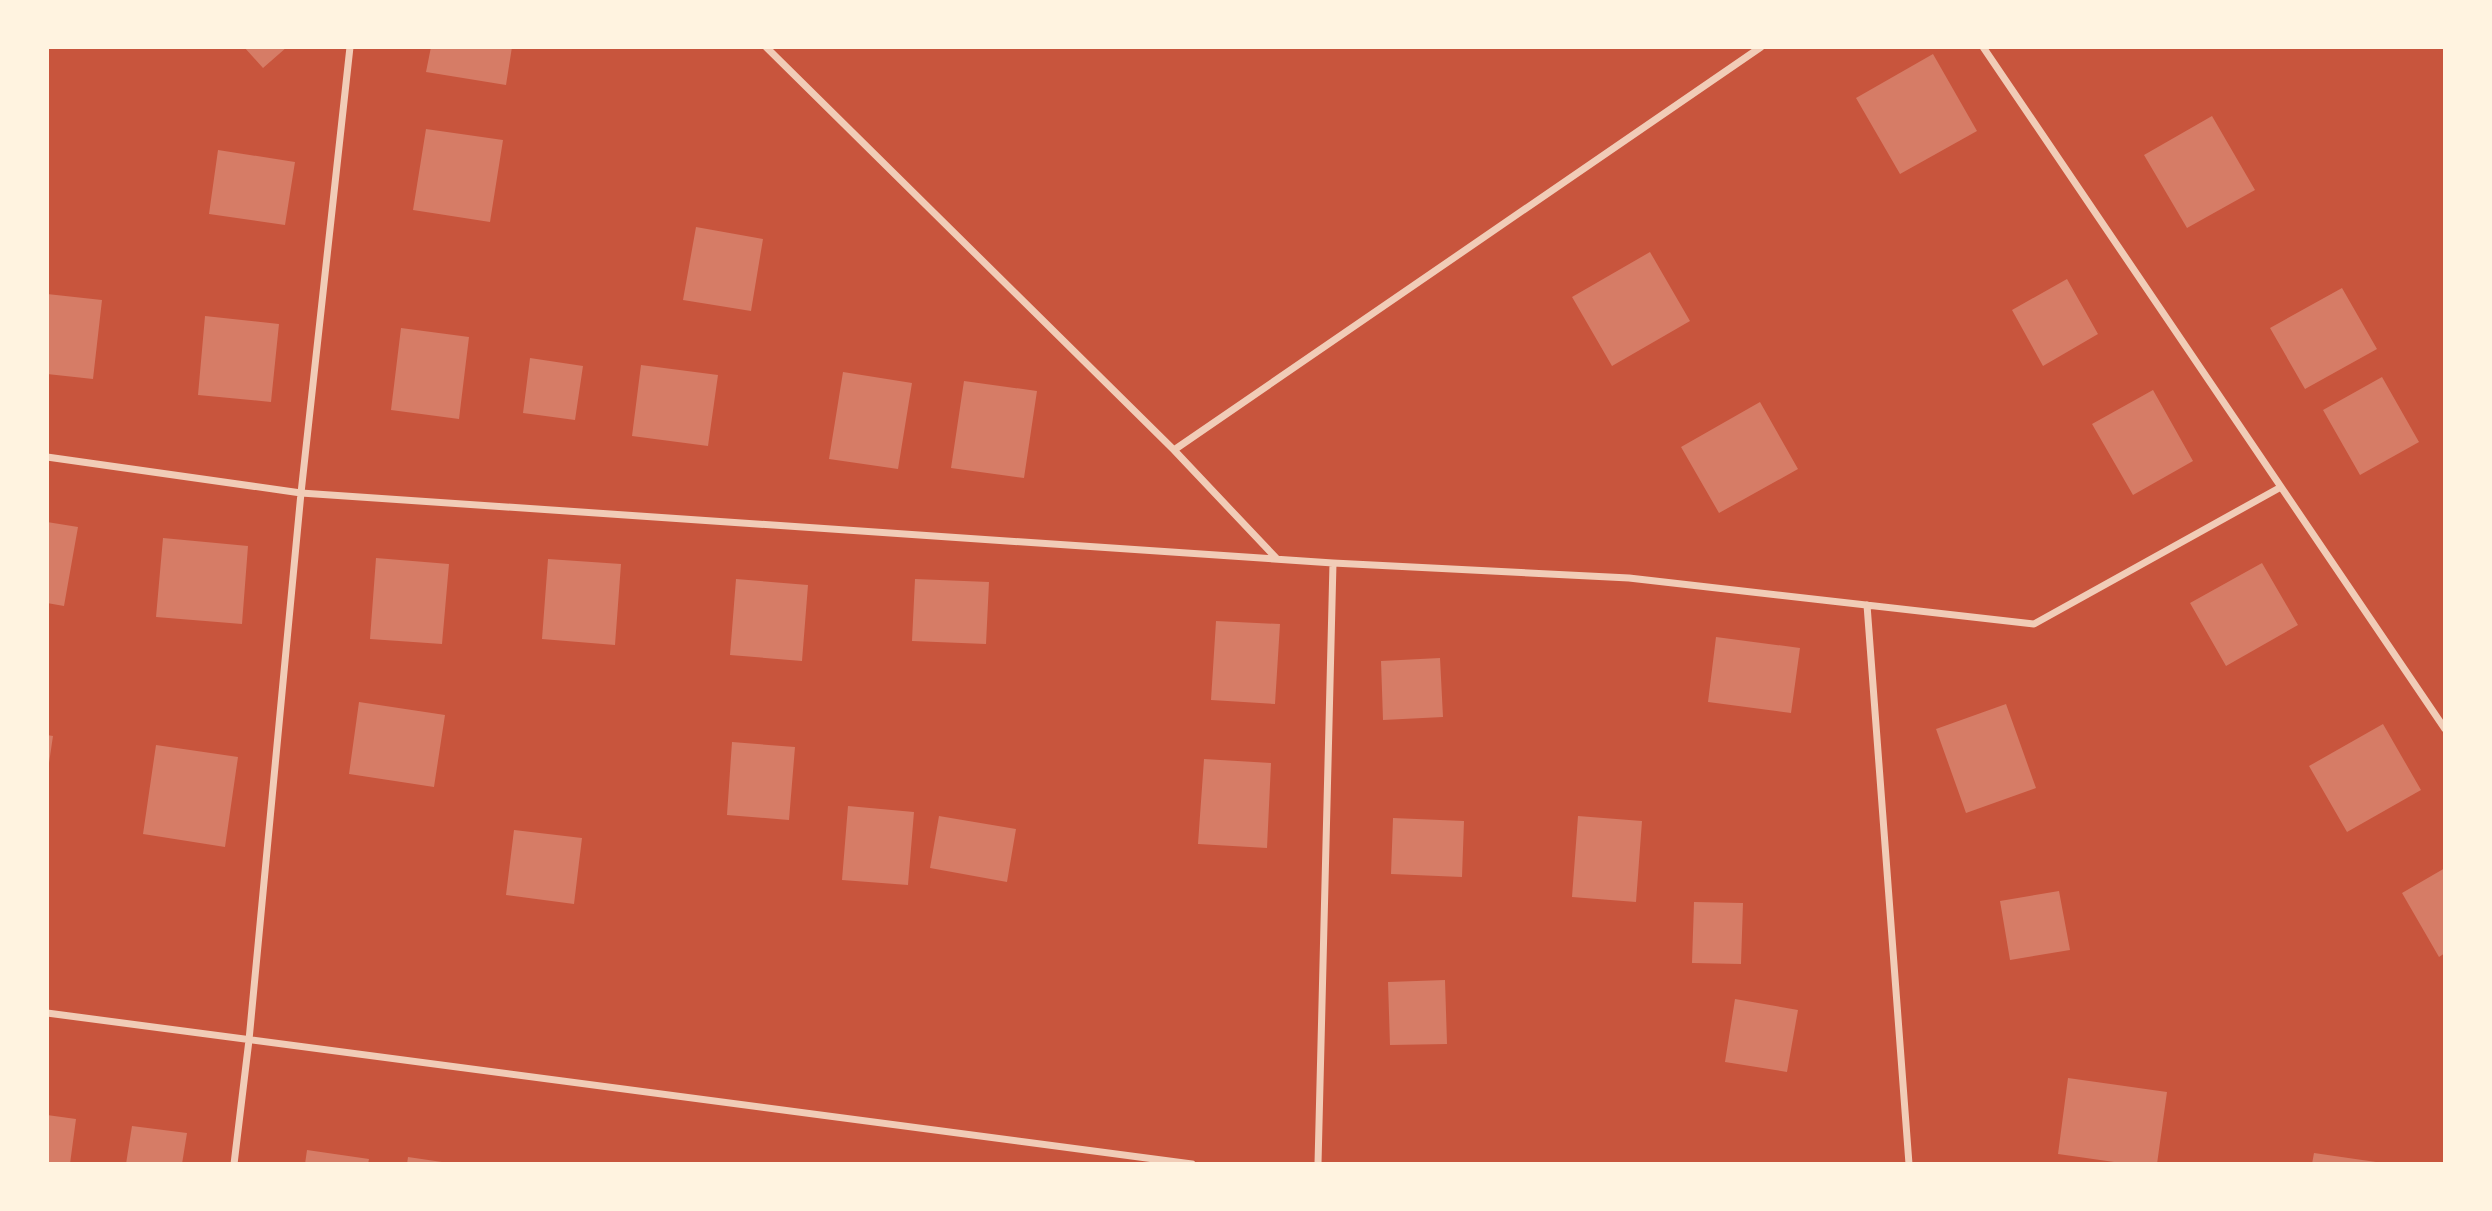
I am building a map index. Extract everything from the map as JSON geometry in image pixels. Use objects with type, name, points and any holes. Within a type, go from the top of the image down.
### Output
[{"type":"street","points":[[234,1164],[249,1040],[301,493],[350,47]]},
{"type":"street","points":[[766,47],[1174,450],[1277,559]]},
{"type":"street","points":[[1174,450],[1760,47]]},
{"type":"street","points":[[1983,47],[2445,729]]},
{"type":"street","points":[[47,457],[301,493],[1333,563],[1629,578],[2034,624],[2281,487]]},
{"type":"street","points":[[1318,1164],[1333,563]]},
{"type":"street","points":[[1867,605],[1909,1164]]},
{"type":"street","points":[[47,1013],[1192,1164]]},
{"type":"building","points":[[244,47],[287,47],[263,68]]},
{"type":"building","points":[[431,47],[512,47],[506,85],[426,72]]},
{"type":"building","points":[[1933,54],[1977,131],[1900,174],[1856,98]]},
{"type":"building","points":[[2212,116],[2255,190],[2187,228],[2144,155]]},
{"type":"building","points":[[426,129],[503,140],[490,222],[413,210]]},
{"type":"building","points":[[218,150],[295,162],[285,225],[209,214]]},
{"type":"building","points":[[696,227],[763,239],[751,311],[683,300]]},
{"type":"building","points":[[1650,252],[1690,321],[1612,366],[1572,297]]},
{"type":"building","points":[[2067,279],[2098,334],[2043,366],[2012,310]]},
{"type":"building","points":[[2342,288],[2377,349],[2305,389],[2270,328]]},
{"type":"building","points":[[47,294],[102,300],[93,379],[47,374]]},
{"type":"building","points":[[205,316],[279,324],[271,402],[198,395]]},
{"type":"building","points":[[401,328],[469,337],[459,419],[391,410]]},
{"type":"building","points":[[530,358],[583,366],[575,420],[523,413]]},
{"type":"building","points":[[641,365],[718,375],[708,446],[632,436]]},
{"type":"building","points":[[843,372],[912,383],[898,469],[829,459]]},
{"type":"building","points":[[2382,377],[2419,442],[2360,475],[2323,410]]},
{"type":"building","points":[[964,381],[1037,391],[1024,478],[951,468]]},
{"type":"building","points":[[2153,390],[2193,461],[2133,495],[2092,424]]},
{"type":"building","points":[[1760,402],[1798,469],[1719,513],[1681,447]]},
{"type":"building","points":[[47,522],[78,527],[64,606],[47,603]]},
{"type":"building","points":[[163,538],[248,546],[242,624],[156,617]]},
{"type":"building","points":[[376,558],[449,564],[442,644],[370,639]]},
{"type":"building","points":[[548,559],[621,564],[615,645],[542,639]]},
{"type":"building","points":[[2262,563],[2298,625],[2226,666],[2190,603]]},
{"type":"building","points":[[736,579],[808,585],[802,661],[730,655]]},
{"type":"building","points":[[915,579],[989,582],[986,644],[912,641]]},
{"type":"building","points":[[1216,621],[1280,624],[1275,704],[1211,700]]},
{"type":"building","points":[[1716,637],[1800,648],[1791,713],[1708,702]]},
{"type":"building","points":[[1440,658],[1443,717],[1383,720],[1381,661]]},
{"type":"building","points":[[359,702],[445,715],[434,787],[349,774]]},
{"type":"building","points":[[2006,704],[2036,788],[1966,813],[1936,729]]},
{"type":"building","points":[[2383,724],[2421,790],[2347,832],[2309,766]]},
{"type":"building","points":[[47,735],[53,736],[49,763],[47,763]]},
{"type":"building","points":[[732,742],[795,747],[789,820],[727,815]]},
{"type":"building","points":[[156,745],[238,757],[225,847],[143,834]]},
{"type":"building","points":[[1204,759],[1271,763],[1267,848],[1198,844]]},
{"type":"building","points":[[848,806],[914,812],[908,885],[842,880]]},
{"type":"building","points":[[939,816],[1016,829],[1007,882],[930,868]]},
{"type":"building","points":[[1578,816],[1642,821],[1636,902],[1572,897]]},
{"type":"building","points":[[1393,818],[1464,821],[1462,877],[1391,874]]},
{"type":"building","points":[[514,830],[582,838],[574,904],[506,895]]},
{"type":"building","points":[[2445,868],[2445,953],[2439,957],[2402,893]]},
{"type":"building","points":[[2059,891],[2070,950],[2010,960],[2000,901]]},
{"type":"building","points":[[1694,902],[1743,903],[1741,964],[1692,963]]},
{"type":"building","points":[[1445,980],[1447,1044],[1390,1045],[1388,982]]},
{"type":"building","points":[[1735,999],[1798,1010],[1787,1072],[1725,1062]]},
{"type":"building","points":[[2068,1078],[2167,1092],[2157,1164],[2128,1164],[2058,1154]]},
{"type":"building","points":[[47,1115],[76,1119],[70,1164],[47,1164]]},
{"type":"building","points":[[132,1126],[187,1133],[182,1164],[126,1164]]},
{"type":"building","points":[[307,1150],[369,1159],[368,1164],[305,1164]]},
{"type":"building","points":[[2314,1153],[2376,1162],[2376,1164],[2312,1164]]},
{"type":"building","points":[[408,1157],[442,1162],[442,1164],[407,1164]]}]
